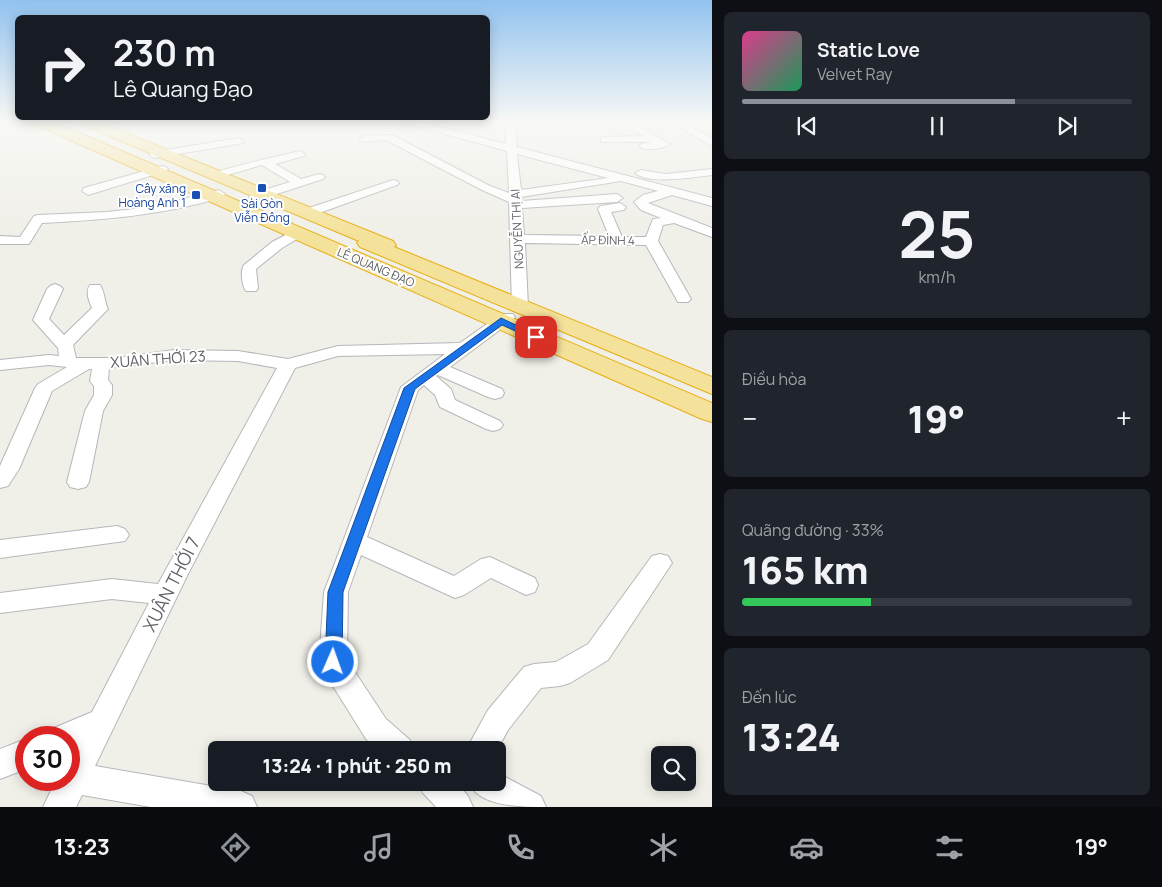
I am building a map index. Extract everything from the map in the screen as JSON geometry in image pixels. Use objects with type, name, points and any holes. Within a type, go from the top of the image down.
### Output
[{"type":"highway","name":"LÊ QUANG ĐẠO","points":[[148,159],[260,195],[307,213],[512,311],[712,413]]},
{"type":"highway","name":"LÊ QUANG ĐẠO","points":[[149,159],[158,162]]},
{"type":"highway","name":"LÊ QUANG ĐẠO","points":[[151,159],[216,189],[512,311],[712,376]]},
{"type":"highway","name":"LÊ QUANG ĐẠO","points":[[152,159],[158,162]]},
{"type":"highway","name":"LÊ QUANG ĐẠO","points":[[216,189],[260,195],[712,404]]},
{"type":"highway","name":"LÊ QUANG ĐẠO","points":[[216,189],[297,234],[512,311],[712,386]]},
{"type":"street","points":[[88,191],[158,162],[171,159]]},
{"type":"street","points":[[280,159],[266,162],[299,184]]},
{"type":"street","points":[[430,159],[486,188],[516,200],[618,202]]},
{"type":"street","name":"NGUYỄN THỊ AI","points":[[512,311],[518,239],[513,159]]},
{"type":"street","points":[[545,159],[712,202]]},
{"type":"street","points":[[0,240],[24,241],[38,219],[127,215],[174,208],[216,189],[258,163]]},
{"type":"street","points":[[603,174],[638,173],[666,177],[712,172]]},
{"type":"street","points":[[260,195],[319,177]]},
{"type":"street","points":[[516,200],[621,178]]},
{"type":"street","points":[[307,213],[393,183]]},
{"type":"street","points":[[712,193],[699,189],[671,192],[647,198],[640,202],[645,207],[712,233]]},
{"type":"street","points":[[617,240],[604,210],[618,202]]},
{"type":"street","name":"ẤP ĐÌNH 4","points":[[518,239],[651,241],[658,222],[675,219]]},
{"type":"street","points":[[251,288],[249,268],[277,245],[297,234]]},
{"type":"street","points":[[651,241],[683,298]]},
{"type":"street","points":[[0,481],[9,469],[44,388],[80,358],[100,309],[96,301],[96,288]]},
{"type":"street","points":[[55,289],[42,320],[80,358],[103,385],[103,395],[94,411],[78,482]]},
{"type":"street","points":[[390,741],[376,728],[333,662],[336,592],[410,388],[512,311]]},
{"type":"street","name":"XUÂN THỚI 23","points":[[0,365],[80,358],[183,355],[238,356],[288,364],[338,351],[464,348]]},
{"type":"street","name":"XUÂN THỚI 7","points":[[80,766],[165,595],[288,364]]},
{"type":"street","points":[[432,372],[495,393]]},
{"type":"street","points":[[432,372],[447,403],[493,425]]},
{"type":"street","points":[[0,549],[117,535]]},
{"type":"street","points":[[354,541],[455,588],[490,566],[526,585]]},
{"type":"street","points":[[486,741],[498,720],[534,676],[560,674],[598,652],[660,563]]},
{"type":"street","points":[[0,603],[112,589],[165,595]]},
{"type":"street","points":[[80,731],[101,722]]},
{"type":"street","points":[[0,764],[15,758]]},
{"type":"street","points":[[80,779],[241,807]]},
{"type":"street","name":"XUÂN THỚI 7","points":[[59,807],[67,791]]},
{"type":"street","points":[[499,791],[530,807]]},
{"type":"place","name":"Sài Gòn Viễn Đông","points":[[262,188]]},
{"type":"place","name":"Cây xăng Hoàng Anh 1","points":[[196,195]]},
{"type":"route","points":[[333,662],[336,592],[410,388],[501,321],[536,337]]}]
